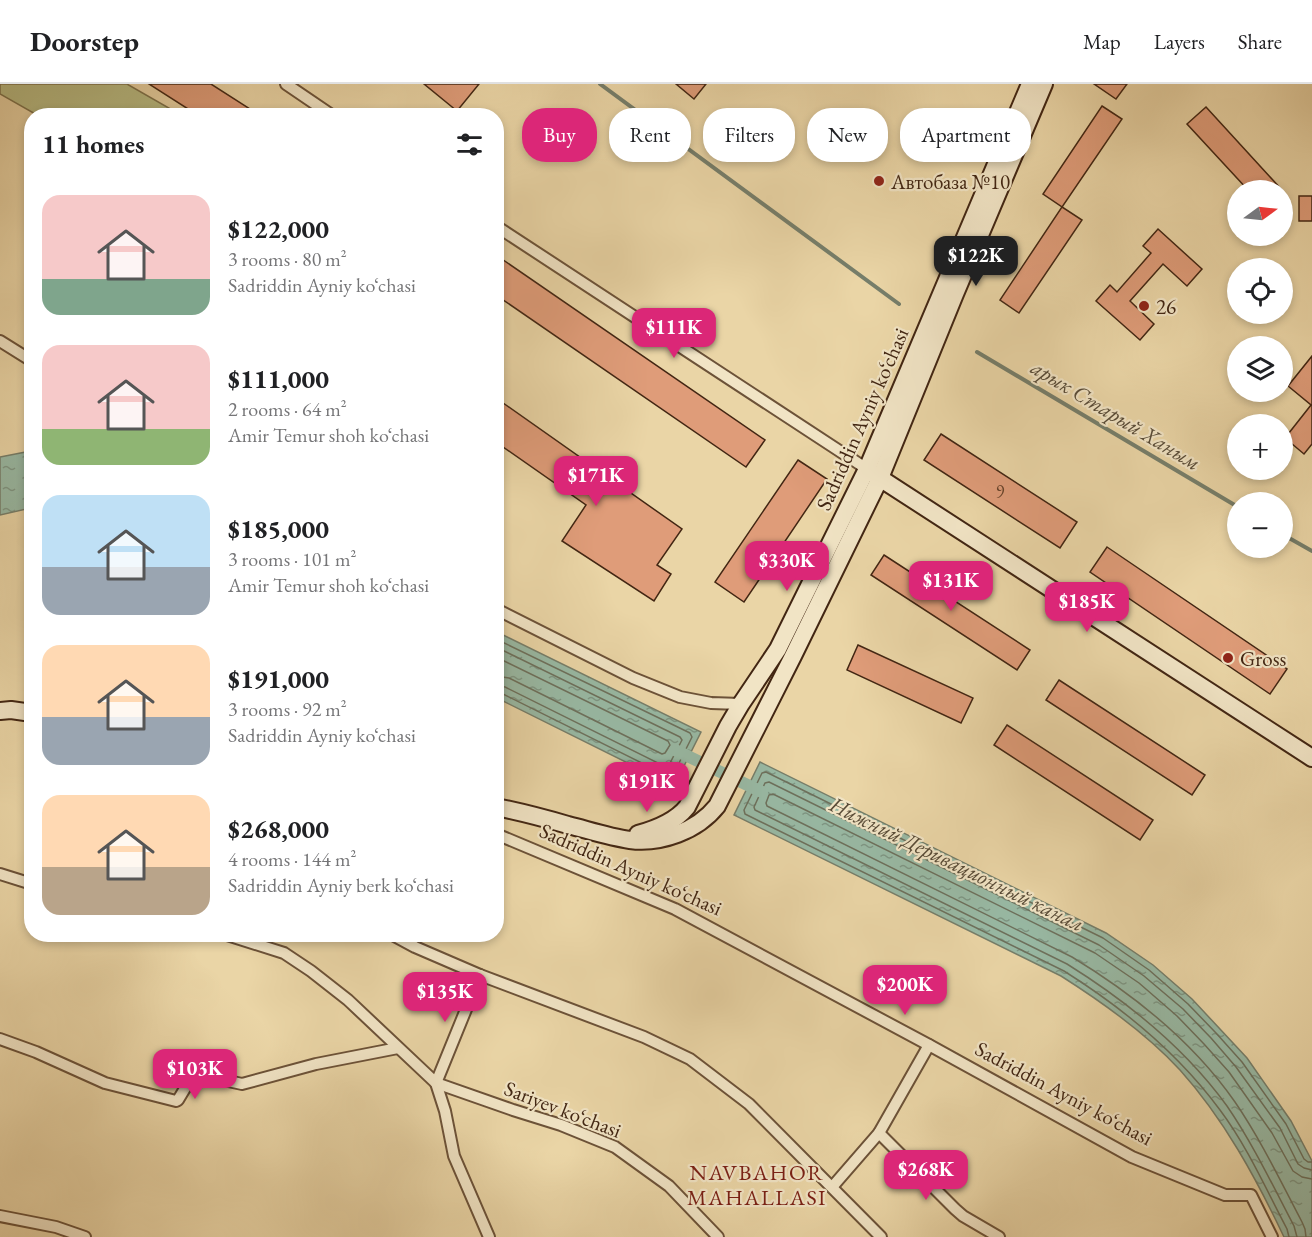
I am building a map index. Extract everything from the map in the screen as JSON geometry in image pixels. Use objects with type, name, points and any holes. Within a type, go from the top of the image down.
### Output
[{"type":"main road","name":"Sadriddin Ayniy ko‘chasi","points":[[604,834],[635,835],[661,826],[682,813],[694,795],[741,704],[778,650],[873,473],[1030,84]]},
{"type":"main road","name":"Sadriddin Ayniy ko‘chasi","points":[[504,809],[638,841],[668,837],[692,827],[708,816],[717,806],[793,656],[950,305],[1044,84]]},
{"type":"main road","points":[[873,473],[1312,758]]},
{"type":"main road","points":[[0,711],[24,712]]},
{"type":"street","points":[[286,84],[321,108]]},
{"type":"street","points":[[504,231],[873,473]]},
{"type":"street","points":[[0,341],[24,356]]},
{"type":"street","points":[[504,613],[633,678],[680,697],[711,703],[741,704]]},
{"type":"street","name":"Sadriddin Ayniy ko‘chasi","points":[[504,837],[675,909],[1132,1157],[1225,1195],[1251,1195],[1272,1237]]},
{"type":"street","points":[[0,874],[24,882]]},
{"type":"street","name":"Sariyev ko‘chasi","points":[[249,942],[284,953],[311,971],[348,1000],[436,1083],[561,1125],[615,1147],[669,1186],[718,1237]]},
{"type":"street","points":[[406,942],[480,975],[644,1037],[690,1059],[749,1104],[881,1237]]},
{"type":"street","points":[[436,1083],[480,975]]},
{"type":"street","points":[[0,1039],[36,1052],[105,1083],[176,1101],[193,1075],[196,1074],[242,1084],[316,1064],[398,1048]]},
{"type":"street","points":[[832,1186],[879,1133],[929,1045]]},
{"type":"street","name":"Sariyev ko‘chasi","points":[[436,1083],[445,1111],[454,1156],[489,1237]]},
{"type":"street","points":[[879,1133],[963,1216],[999,1237]]},
{"type":"street","points":[[0,1216],[56,1227],[85,1237]]},
{"type":"green space","points":[[0,84],[127,84],[169,108],[25,108],[0,94]]},
{"type":"water","points":[[24,452],[24,510],[0,515],[0,457]]},
{"type":"water","points":[[504,635],[701,732],[674,786],[504,701]]},
{"type":"water","points":[[760,762],[1106,933],[1153,965],[1192,999],[1247,1058],[1291,1121],[1312,1161],[1312,1237],[1284,1237],[1238,1150],[1211,1108],[1167,1057],[1139,1031],[1108,1008],[1061,976],[734,815]]},
{"type":"building","points":[[149,84],[211,84],[248,108],[186,108]]},
{"type":"building","points":[[424,84],[479,84],[459,108],[453,108]]},
{"type":"building","points":[[676,84],[706,84],[694,99]]},
{"type":"building","points":[[1094,84],[1127,84],[1116,99]]},
{"type":"building","points":[[1102,106],[1122,119],[1062,207],[1043,194]]},
{"type":"building","points":[[1206,107],[1273,180],[1239,180],[1187,124]]},
{"type":"building","points":[[1299,196],[1312,196],[1312,221],[1299,221]]},
{"type":"building","points":[[1062,207],[1082,220],[1019,313],[1000,300]]},
{"type":"building","points":[[1158,229],[1202,269],[1187,286],[1163,264],[1130,301],[1154,324],[1140,340],[1096,301],[1110,285],[1117,292],[1151,253],[1143,246]]},
{"type":"building","points":[[504,261],[765,440],[746,467],[504,301]]},
{"type":"building","points":[[1312,356],[1312,444],[1304,454],[1293,445],[1293,428],[1311,405],[1293,390],[1293,380]]},
{"type":"building","points":[[504,404],[682,529],[657,565],[671,574],[654,601],[562,541],[586,505],[504,448]]},
{"type":"building","points":[[941,434],[1077,522],[1060,548],[924,460]]},
{"type":"building","points":[[798,460],[827,479],[744,602],[715,582]]},
{"type":"building","points":[[1107,547],[1287,669],[1270,694],[1090,572]]},
{"type":"building","points":[[884,555],[1030,650],[1017,670],[871,575]]},
{"type":"building","points":[[858,645],[973,698],[961,723],[847,670]]},
{"type":"building","points":[[1059,680],[1205,775],[1192,795],[1046,700]]},
{"type":"building","points":[[1007,725],[1153,820],[1140,840],[994,745]]},
{"type":"waterway","name":"арык Старый Ханым","points":[[600,84],[899,304]]},
{"type":"waterway","name":"арык Старый Ханым","points":[[977,352],[1227,500]]},
{"type":"waterway","name":"арык Старый Ханым","points":[[1293,540],[1312,551]]},
{"type":"waterway","name":"Нижний Деривационный канал","points":[[675,750],[762,792]]},
{"type":"place","name":"Автобаза №10","points":[[879,181]]},
{"type":"place","name":"26","points":[[1144,306]]},
{"type":"place","name":"Gross","points":[[1228,658]]},
{"type":"district","name":"NAVBAHOR MAHALLASI","points":[[757,1184]]}]
